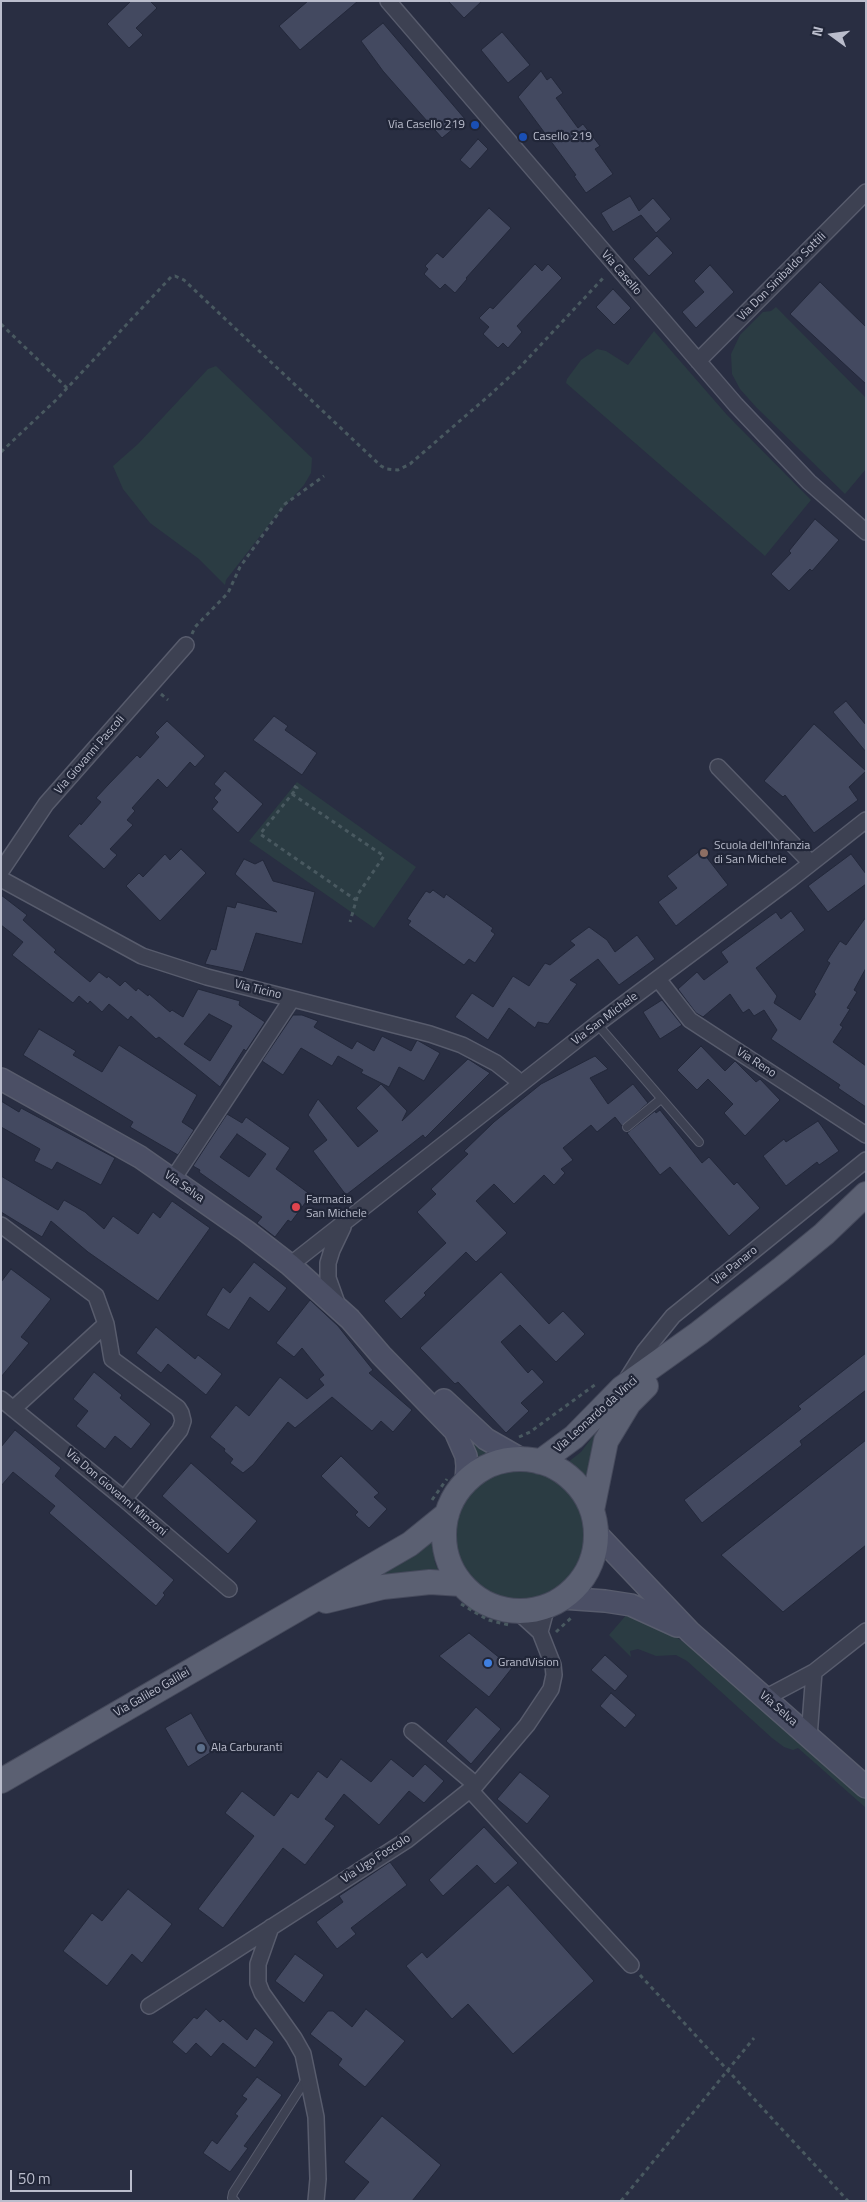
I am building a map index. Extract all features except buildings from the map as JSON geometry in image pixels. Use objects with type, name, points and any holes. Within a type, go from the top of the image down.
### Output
[{"type":"main road","name":"Via Selva","points":[[1,1079],[110,1139],[173,1179],[246,1231],[290,1265],[345,1315],[386,1346],[486,1439],[525,1453]]},
{"type":"main road","name":"Via Leonardo da Vinci","points":[[525,1453],[574,1437],[622,1388],[699,1333],[824,1234],[854,1202],[866,1194]]},
{"type":"main road","name":"Via Leonardo da Vinci","points":[[824,1234],[866,1210]]},
{"type":"main road","name":"Via Selva","points":[[345,1315],[455,1432],[466,1456],[467,1466],[459,1478]]},
{"type":"main road","name":"Via Leonardo da Vinci","points":[[592,1510],[606,1441],[613,1427],[629,1403],[699,1333]]},
{"type":"main road","points":[[525,1453],[551,1465],[569,1477],[583,1493],[592,1510],[596,1533],[593,1555],[585,1575],[555,1602],[516,1618],[487,1604],[469,1592],[458,1592],[449,1563],[437,1510],[458,1491],[459,1478],[525,1453]]},
{"type":"main road","name":"Via Galileo Galilei","points":[[1,1781],[410,1544],[437,1510]]},
{"type":"main road","name":"Via Selva","points":[[596,1533],[690,1632],[866,1787]]},
{"type":"main road","name":"Via Galileo Galilei","points":[[302,1607],[383,1587],[430,1582],[458,1592]]},
{"type":"main road","name":"Via Selva","points":[[555,1602],[604,1601],[631,1606],[690,1632]]},
{"type":"street","name":"Via Casello","points":[[388,1],[736,405],[809,482],[866,532]]},
{"type":"street","name":"Via Don Sinibaldo Sottili","points":[[698,361],[866,192]]},
{"type":"street","name":"Via Giovanni Pascoli","points":[[1,871],[46,804],[186,645]]},
{"type":"street","points":[[718,767],[811,863]]},
{"type":"street","name":"Via San Michele","points":[[290,1265],[519,1084],[866,820]]},
{"type":"street","name":"Via Ticino","points":[[1,879],[142,956],[206,977],[430,1034],[462,1045],[496,1063],[515,1078],[519,1084]]},
{"type":"street","name":"Via Reno","points":[[658,979],[690,1020],[866,1135]]},
{"type":"street","points":[[173,1179],[292,999]]},
{"type":"street","name":"Via Panaro","points":[[622,1388],[644,1352],[673,1316],[866,1160]]},
{"type":"street","name":"Via San Michele","points":[[345,1315],[328,1278],[328,1263],[332,1250],[347,1221]]},
{"type":"street","points":[[1,1225],[96,1296],[106,1324],[112,1359],[178,1408],[184,1421],[176,1436],[124,1499]]},
{"type":"street","points":[[14,1409],[106,1324]]},
{"type":"street","name":"Via Don Giovanni Minzoni","points":[[1,1400],[124,1499],[229,1589]]},
{"type":"street","points":[[516,1618],[540,1632],[555,1602]]},
{"type":"street","points":[[764,1698],[814,1672],[866,1631]]},
{"type":"street","name":"Via Ugo Foscolo","points":[[149,2006],[408,1840],[474,1788],[527,1725],[551,1689],[554,1675],[553,1665],[540,1632]]},
{"type":"street","points":[[809,1737],[814,1672]]},
{"type":"street","points":[[412,1731],[474,1788],[631,1965]]},
{"type":"street","points":[[271,1927],[258,1964],[258,1983],[262,1993],[300,2046],[308,2076],[316,2117],[318,2171],[316,2201]]},
{"type":"lane","points":[[597,1024],[699,1142]]},
{"type":"lane","points":[[627,1127],[661,1099]]},
{"type":"lane","points":[[235,2201],[232,2198],[233,2192],[308,2076]]},
{"type":"path","points":[[1,452],[67,388],[174,276],[184,280],[381,466],[387,469],[398,470],[410,464],[506,380],[615,266]]},
{"type":"path","points":[[1,324],[67,388]]},
{"type":"path","points":[[186,645],[195,627],[228,593],[240,567],[285,504],[324,476]]},
{"type":"path","points":[[294,786],[296,788],[292,794],[260,834],[356,900]]},
{"type":"path","points":[[292,794],[384,856],[358,894],[350,922]]},
{"type":"path","points":[[525,1453],[530,1432],[598,1383]]},
{"type":"path","points":[[437,1510],[459,1478]]},
{"type":"path","points":[[458,1592],[488,1620],[516,1618]]},
{"type":"path","points":[[631,1965],[848,2201]]},
{"type":"path","points":[[621,2201],[754,2038]]},
{"type":"shaded area","points":[[776,307],[866,398],[866,469],[845,494],[756,407],[740,389],[732,374],[731,354],[740,335],[763,312],[771,311]]},
{"type":"shaded area","points":[[654,331],[727,415],[811,500],[765,556],[566,383],[581,360],[597,349],[606,351],[628,365]]},
{"type":"shaded area","points":[[216,366],[312,458],[311,473],[304,485],[274,518],[226,580],[225,585],[199,559],[150,523],[123,489],[113,466],[138,444],[208,369]]},
{"type":"shaded area","points":[[297,782],[416,867],[374,928],[249,841]]},
{"type":"shaded area","points":[[600,1427],[605,1431],[590,1477],[585,1480],[567,1463],[581,1452]]},
{"type":"shaded area","points":[[473,1442],[492,1454],[474,1465],[470,1445]]},
{"type":"shaded area","points":[[519,1469],[544,1474],[565,1488],[579,1509],[584,1534],[579,1559],[565,1580],[544,1594],[519,1599],[494,1594],[473,1580],[459,1559],[454,1534],[459,1509],[473,1488],[494,1474]]},
{"type":"shaded area","points":[[432,1540],[435,1563],[440,1574],[384,1578],[382,1571],[423,1550]]},
{"type":"shaded area","points":[[628,1613],[672,1634],[700,1654],[866,1795],[866,1808],[798,1748],[793,1750],[784,1747],[772,1738],[687,1661],[676,1655],[656,1656],[638,1649],[630,1651],[631,1657],[609,1635]]},
{"type":"place","name":"Via Casello 219","points":[[475,125]]},
{"type":"place","name":"Casello 219","points":[[523,137]]},
{"type":"place","name":"Scuola dell'Infanzia di San Michele","points":[[704,853]]},
{"type":"place","name":"Farmacia San Michele","points":[[296,1207]]},
{"type":"place","name":"GrandVision","points":[[488,1663]]},
{"type":"place","name":"Ala Carburanti","points":[[201,1748]]}]
